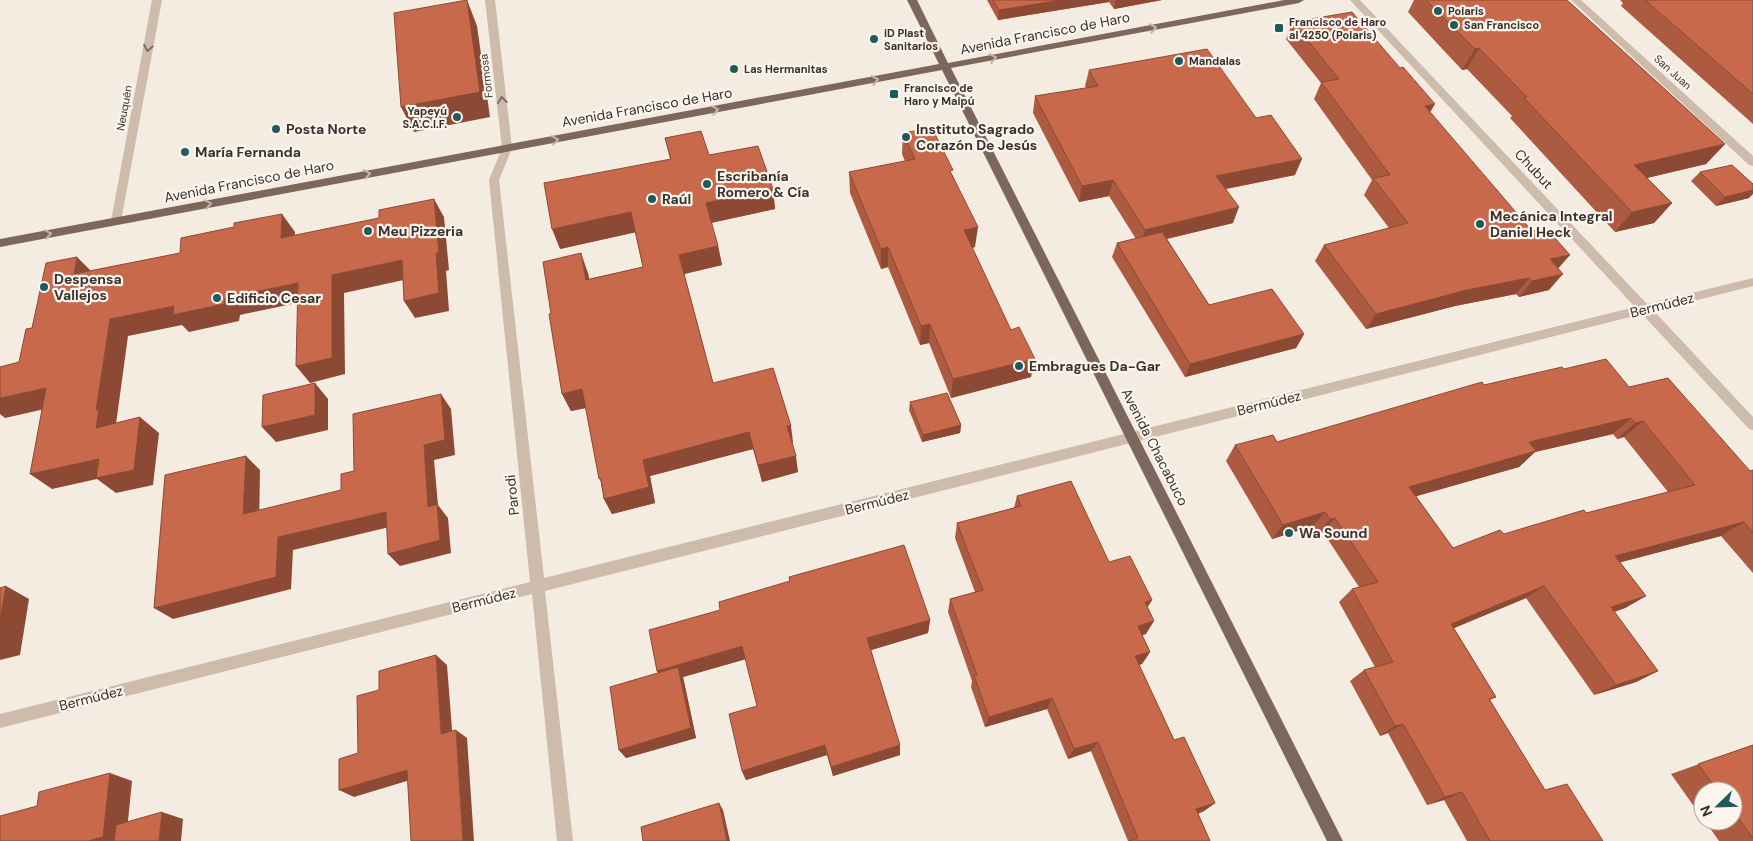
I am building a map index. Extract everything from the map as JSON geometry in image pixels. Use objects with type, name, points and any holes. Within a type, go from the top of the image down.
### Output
[{"type":"main road","name":"Avenida Chacabuco","points":[[912,0],[1335,841]]},
{"type":"main road","name":"Avenida Francisco de Haro","points":[[0,243],[1299,0]]},
{"type":"street","name":"Neuquén","points":[[116,221],[157,0]]},
{"type":"street","name":"Formosa","points":[[490,0],[508,148]]},
{"type":"street","name":"Chubut","points":[[1355,0],[1753,425]]},
{"type":"street","name":"San Juan","points":[[1576,0],[1753,162]]},
{"type":"street","name":"Parodi","points":[[508,148],[494,180],[565,841]]},
{"type":"street","name":"Bermúdez","points":[[0,721],[1753,282]]},
{"type":"building","points":[[467,0],[480,92],[401,107],[394,13]]},
{"type":"building","points":[[993,0],[1062,0],[999,10]]},
{"type":"building","points":[[1426,0],[1567,0],[1725,144],[1634,165],[1672,203],[1632,212],[1524,98],[1527,97],[1479,48],[1475,49]]},
{"type":"building","points":[[1645,0],[1753,0],[1753,94]]},
{"type":"building","points":[[1352,12],[1400,68],[1403,67],[1435,104],[1425,106],[1532,231],[1546,228],[1570,255],[1550,259],[1563,274],[1532,281],[1529,278],[1467,290],[1376,314],[1324,245],[1408,223],[1373,178],[1390,175],[1321,82],[1339,79],[1293,22]]},
{"type":"building","points":[[1207,49],[1256,118],[1271,115],[1302,159],[1216,176],[1239,207],[1145,230],[1113,180],[1082,186],[1035,96],[1098,86],[1089,70]]},
{"type":"building","points":[[932,128],[953,170],[950,171],[978,227],[964,230],[1011,330],[1019,327],[1035,359],[953,379],[930,324],[921,326],[888,247],[881,249],[849,172],[915,159],[903,133]]},
{"type":"building","points":[[701,131],[709,155],[758,146],[773,189],[706,203],[718,246],[679,255],[713,383],[773,368],[791,426],[787,426],[796,456],[758,465],[749,432],[643,460],[649,487],[604,499],[582,389],[562,394],[543,262],[581,253],[586,280],[643,267],[631,212],[552,229],[544,183],[671,159],[665,138]]},
{"type":"building","points":[[1732,165],[1753,184],[1753,190],[1725,197],[1700,172]]},
{"type":"building","points":[[434,199],[439,253],[436,253],[439,293],[404,301],[402,260],[332,275],[332,358],[296,366],[298,283],[225,298],[224,304],[173,315],[174,306],[110,319],[96,410],[99,410],[96,428],[140,417],[134,470],[96,478],[99,459],[30,474],[46,388],[0,398],[0,367],[19,362],[26,329],[32,328],[46,263],[77,257],[74,274],[180,253],[181,238],[234,227],[234,223],[282,214],[281,238],[379,218],[379,210]]},
{"type":"building","points":[[1162,232],[1209,305],[1272,289],[1304,334],[1190,364],[1117,243]]},
{"type":"building","points":[[1606,359],[1629,387],[1668,378],[1750,471],[1753,470],[1753,533],[1744,522],[1615,556],[1646,596],[1611,607],[1658,671],[1616,685],[1544,586],[1451,624],[1496,697],[1489,699],[1545,790],[1567,784],[1603,841],[1490,841],[1462,792],[1445,797],[1403,724],[1395,726],[1364,670],[1393,662],[1352,589],[1378,582],[1335,518],[1330,519],[1325,512],[1283,525],[1235,445],[1273,435],[1277,442],[1482,382],[1484,385],[1562,367],[1564,369]],"holes":[[[1631,418],[1635,423],[1643,421],[1695,485],[1586,513],[1584,510],[1504,534],[1500,530],[1453,548],[1409,487],[1536,451],[1529,442]]]},
{"type":"building","points":[[315,383],[315,415],[262,427],[263,395]]},
{"type":"building","points":[[947,393],[961,425],[923,435],[910,402]]},
{"type":"building","points":[[441,394],[445,440],[424,445],[428,507],[437,504],[440,540],[388,554],[386,512],[278,537],[276,577],[154,608],[165,475],[246,456],[243,514],[341,490],[341,474],[354,471],[353,414]]},
{"type":"building","points":[[1071,481],[1109,562],[1130,556],[1152,600],[1145,602],[1154,621],[1138,626],[1150,652],[1135,656],[1174,740],[1184,737],[1215,803],[1196,809],[1210,841],[1129,841],[1138,838],[1098,742],[1074,749],[1052,698],[989,717],[974,676],[977,675],[950,599],[983,590],[957,523],[1021,506],[1017,496]]},
{"type":"building","points":[[904,545],[930,620],[867,638],[900,745],[831,767],[825,745],[742,771],[729,714],[757,706],[742,646],[657,671],[649,630],[720,610],[719,602],[790,581],[789,577]]},
{"type":"building","points":[[6,586],[0,620],[0,588]]},
{"type":"building","points":[[436,655],[441,734],[456,730],[463,841],[411,841],[407,770],[339,790],[339,759],[358,753],[357,696],[379,690],[379,671]]},
{"type":"building","points":[[678,667],[691,728],[619,750],[610,687]]},
{"type":"building","points":[[1753,745],[1753,838],[1743,824],[1743,781],[1711,781],[1698,764]]},
{"type":"building","points":[[110,773],[103,837],[88,841],[0,841],[0,816],[37,806],[39,792]]},
{"type":"building","points":[[719,803],[727,841],[643,841],[641,827]]},
{"type":"building","points":[[162,812],[159,841],[114,841],[116,825]]},
{"type":"place","name":"Polaris","points":[[1438,11]]},
{"type":"place","name":"San Francisco","points":[[1454,25]]},
{"type":"place","name":"Francisco de Haro al 4250 (Polaris)","points":[[1279,28]]},
{"type":"place","name":"iD Plast Sanitarios","points":[[874,39]]},
{"type":"place","name":"Mandalas","points":[[1179,61]]},
{"type":"place","name":"Las Hermanitas","points":[[734,69]]},
{"type":"place","name":"Francisco de Haro y Maipú","points":[[894,94]]},
{"type":"place","name":"Yapeyú S.A.C.I.F.","points":[[457,117]]},
{"type":"place","name":"Posta Norte","points":[[276,129]]},
{"type":"place","name":"Instituto Sagrado Corazón De Jesús","points":[[906,137]]},
{"type":"place","name":"María Fernanda","points":[[185,152]]},
{"type":"place","name":"Escribanía Romero & Cía","points":[[707,184]]},
{"type":"place","name":"Raúl","points":[[652,199]]},
{"type":"place","name":"Mecánica Integral Daniel Heck","points":[[1480,224]]},
{"type":"place","name":"Meu Pizzeria","points":[[368,231]]},
{"type":"place","name":"Despensa Vallejos","points":[[44,287]]},
{"type":"place","name":"Edificio Cesar","points":[[217,298]]},
{"type":"place","name":"Embragues Da-Gar","points":[[1019,366]]},
{"type":"place","name":"Wa Sound","points":[[1289,533]]}]
